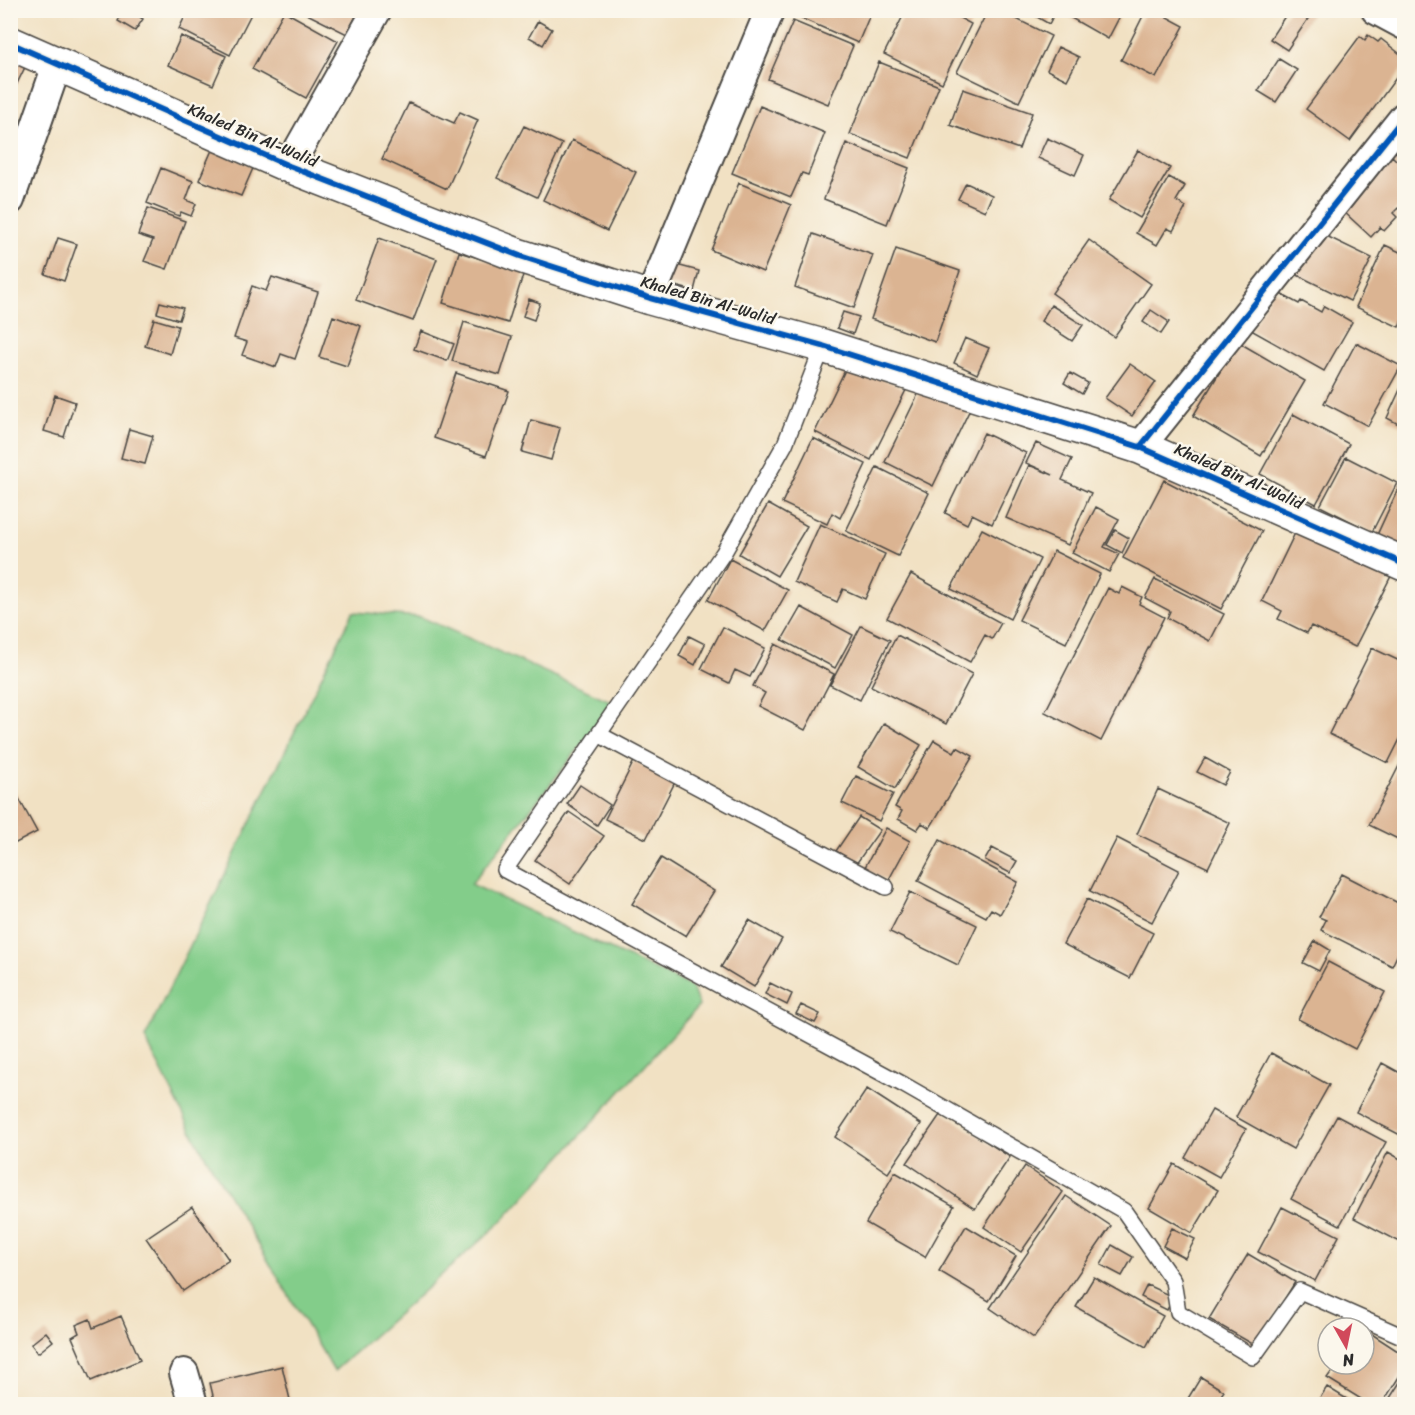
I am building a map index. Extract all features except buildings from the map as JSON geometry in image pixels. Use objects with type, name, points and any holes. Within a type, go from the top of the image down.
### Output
[{"type":"street","points":[[289,166],[377,10]]},
{"type":"street","points":[[650,298],[771,10]]},
{"type":"street","points":[[1376,10],[1404,25]]},
{"type":"street","name":"Khaled Bin Al-Walid","points":[[10,43],[289,166],[520,256],[650,298],[823,346],[1140,447],[1404,564]]},
{"type":"street","points":[[10,200],[57,65]]},
{"type":"street","points":[[1140,447],[1404,117]]},
{"type":"street","points":[[184,1373],[194,1404]]},
{"type":"lane","points":[[823,346],[785,444],[724,552],[505,870],[904,1085],[1124,1211],[1173,1281],[1178,1312],[1253,1357],[1300,1291],[1404,1336]]},
{"type":"lane","points":[[600,735],[886,887]]},
{"type":"green space","points":[[353,612],[421,617],[615,703],[471,884],[692,987],[699,1006],[502,1221],[334,1371],[197,1142],[145,1038]]},
{"type":"cycle path","points":[[10,43],[289,166],[520,256],[650,298],[823,346],[1140,447],[1404,564]]},
{"type":"cycle path","points":[[1140,447],[1404,117]]}]
